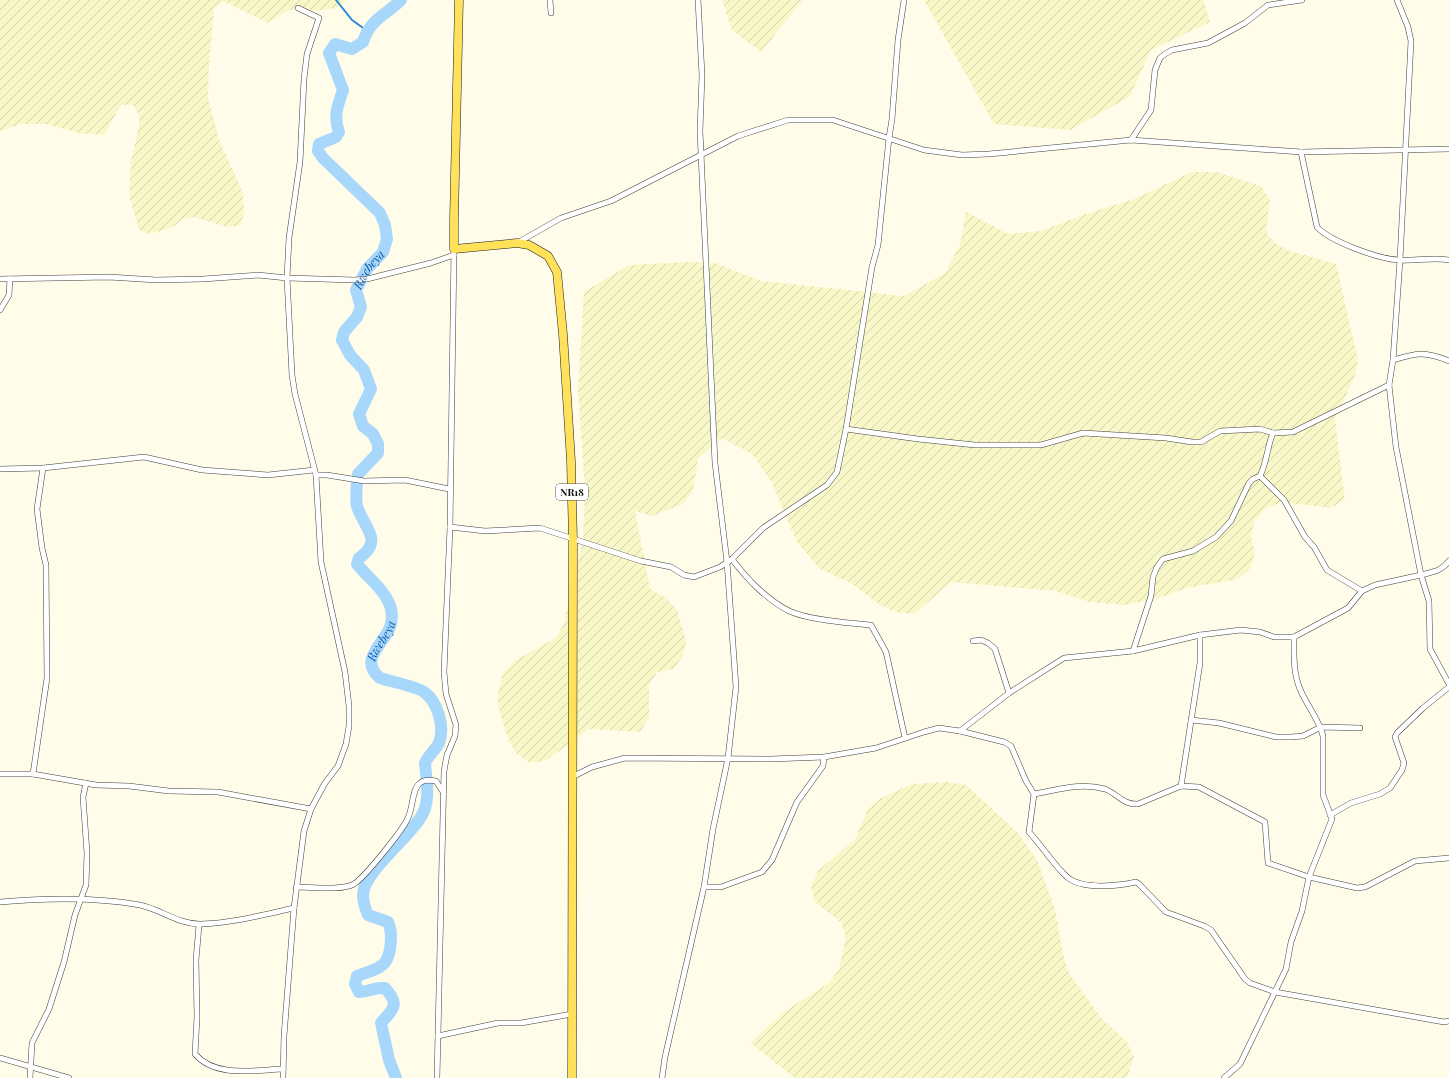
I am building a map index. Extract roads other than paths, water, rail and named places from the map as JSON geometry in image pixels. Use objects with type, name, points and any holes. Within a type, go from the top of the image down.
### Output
[{"type":"main road","points":[[454,252],[459,0]]},
{"type":"main road","name":"NR18","points":[[454,252],[516,243],[529,245],[548,256],[557,272],[563,334],[571,461],[573,540],[572,1078]]},
{"type":"street","points":[[550,0],[551,14]]},
{"type":"street","points":[[662,1078],[665,1058],[704,887],[713,829],[728,758],[736,687],[729,560],[715,462],[700,131],[702,75],[698,0]]},
{"type":"street","points":[[450,527],[485,531],[540,528],[641,561],[671,567],[684,575],[694,577],[720,567],[763,528],[827,485],[833,479],[837,472],[846,429],[872,268],[878,245],[892,119],[898,40],[904,0]]},
{"type":"street","points":[[1131,140],[1151,110],[1155,70],[1160,58],[1172,50],[1208,43],[1245,23],[1268,5],[1302,0]]},
{"type":"street","points":[[1330,815],[1351,803],[1390,788],[1402,770],[1404,763],[1395,737],[1397,733],[1449,686],[1430,649],[1429,600],[1421,575],[1396,447],[1389,385],[1393,360],[1400,260],[1405,150],[1409,106],[1411,41],[1408,27],[1397,0]]},
{"type":"street","points":[[283,1078],[284,1036],[294,908],[304,831],[311,809],[325,783],[338,766],[346,744],[349,706],[345,672],[321,562],[315,473],[295,394],[287,278],[289,238],[300,162],[304,79],[307,54],[315,36],[319,18],[298,8]]},
{"type":"street","points":[[516,243],[561,218],[611,201],[738,136],[788,120],[833,120],[924,150],[962,155],[989,154],[1131,140],[1301,152],[1449,150]]},
{"type":"street","points":[[1301,152],[1318,227],[1323,233],[1361,251],[1387,259],[1449,260]]},
{"type":"street","points":[[0,279],[109,277],[156,280],[203,279],[258,274],[287,278],[355,280],[367,279],[431,263],[454,252],[449,489],[450,527],[444,672],[446,694],[456,725],[455,736],[447,755],[444,771],[437,1078]]},
{"type":"street","points":[[0,310],[9,295],[10,279]]},
{"type":"street","points":[[1393,360],[1414,354],[1431,354],[1449,361]]},
{"type":"street","points":[[846,429],[975,445],[1041,445],[1083,433],[1166,438],[1201,442],[1220,431],[1260,429],[1273,433],[1293,432],[1389,385]]},
{"type":"street","points":[[1133,651],[1151,596],[1153,577],[1157,567],[1163,560],[1193,551],[1216,537],[1231,521],[1249,483],[1253,479],[1260,476],[1265,466],[1267,448],[1273,433]]},
{"type":"street","points":[[0,469],[43,468],[144,457],[202,470],[268,475],[315,473],[327,474],[349,480],[405,480],[449,489]]},
{"type":"street","points":[[33,774],[47,678],[46,565],[42,548],[37,508],[43,468]]},
{"type":"street","points":[[1260,476],[1284,500],[1305,538],[1314,547],[1327,570],[1362,591]]},
{"type":"street","points":[[729,560],[777,604],[790,612],[833,621],[871,625],[886,652],[905,738]]},
{"type":"street","points":[[960,731],[1009,693],[1064,658],[1133,651],[1200,635],[1241,630],[1260,632],[1274,637],[1294,637],[1348,608],[1362,591],[1375,585],[1439,570],[1445,567],[1449,561]]},
{"type":"street","points":[[1181,786],[1200,663],[1200,635]]},
{"type":"street","points":[[1224,1078],[1240,1064],[1286,969],[1291,942],[1302,911],[1309,877],[1332,819],[1323,795],[1323,736],[1321,727],[1300,689],[1295,674],[1294,637]]},
{"type":"street","points":[[974,641],[981,640],[988,643],[995,649],[1009,693]]},
{"type":"street","points":[[1191,720],[1219,723],[1276,737],[1303,736],[1321,727],[1360,728]]},
{"type":"street","points":[[572,777],[592,767],[625,758],[771,759],[824,756],[876,748],[940,728],[960,731],[1004,742],[1011,746],[1026,781],[1034,794],[1029,832],[1068,878],[1086,884],[1116,886],[1136,882],[1166,912],[1211,930],[1245,979],[1250,983],[1275,992],[1444,1022],[1449,1021]]},
{"type":"street","points":[[704,887],[721,886],[762,872],[772,860],[797,802],[823,766],[824,756]]},
{"type":"street","points":[[0,774],[33,774],[86,783],[169,791],[218,792],[311,809]]},
{"type":"street","points":[[296,887],[342,887],[354,884],[379,857],[408,818],[415,796],[415,789],[420,782],[430,780],[436,781],[443,793]]},
{"type":"street","points":[[30,1078],[32,1043],[49,1009],[86,885],[87,852],[83,797],[86,783]]},
{"type":"street","points":[[1034,794],[1080,785],[1106,790],[1131,805],[1138,804],[1181,786],[1199,787],[1258,817],[1264,822],[1266,860],[1268,863],[1309,877],[1361,888],[1415,862],[1449,858]]},
{"type":"street","points":[[0,902],[37,898],[140,905],[186,922],[199,925],[240,919],[294,908]]},
{"type":"street","points":[[199,925],[196,960],[197,1016],[195,1054],[200,1060],[213,1066],[232,1070],[283,1069]]},
{"type":"street","points":[[438,1036],[498,1024],[521,1023],[572,1014]]},
{"type":"street","points":[[0,1058],[69,1078]]},
{"type":"waterway","points":[[336,0],[352,20],[366,30]]},
{"type":"waterway","name":"Rwebeya","points":[[396,1078],[389,1060],[381,1023],[392,1010],[394,1006],[393,999],[385,988],[377,988],[359,992],[355,984],[357,976],[375,969],[385,963],[389,952],[391,939],[388,922],[368,915],[364,905],[363,895],[365,885],[371,875],[411,830],[424,811],[427,799],[425,763],[439,743],[441,737],[441,722],[436,708],[429,696],[421,690],[380,678],[371,665],[374,652],[390,627],[392,622],[392,613],[390,605],[383,593],[357,564],[359,558],[367,551],[371,539],[370,533],[357,506],[356,495],[358,474],[378,453],[378,444],[373,434],[363,426],[359,414],[371,389],[364,370],[350,355],[342,340],[344,332],[357,317],[361,307],[356,290],[367,269],[383,252],[387,239],[385,225],[380,213],[323,158],[318,151],[319,144],[336,137],[339,132],[336,116],[343,90],[329,53],[335,44],[352,49],[363,42],[366,34],[374,23],[401,0]]}]
